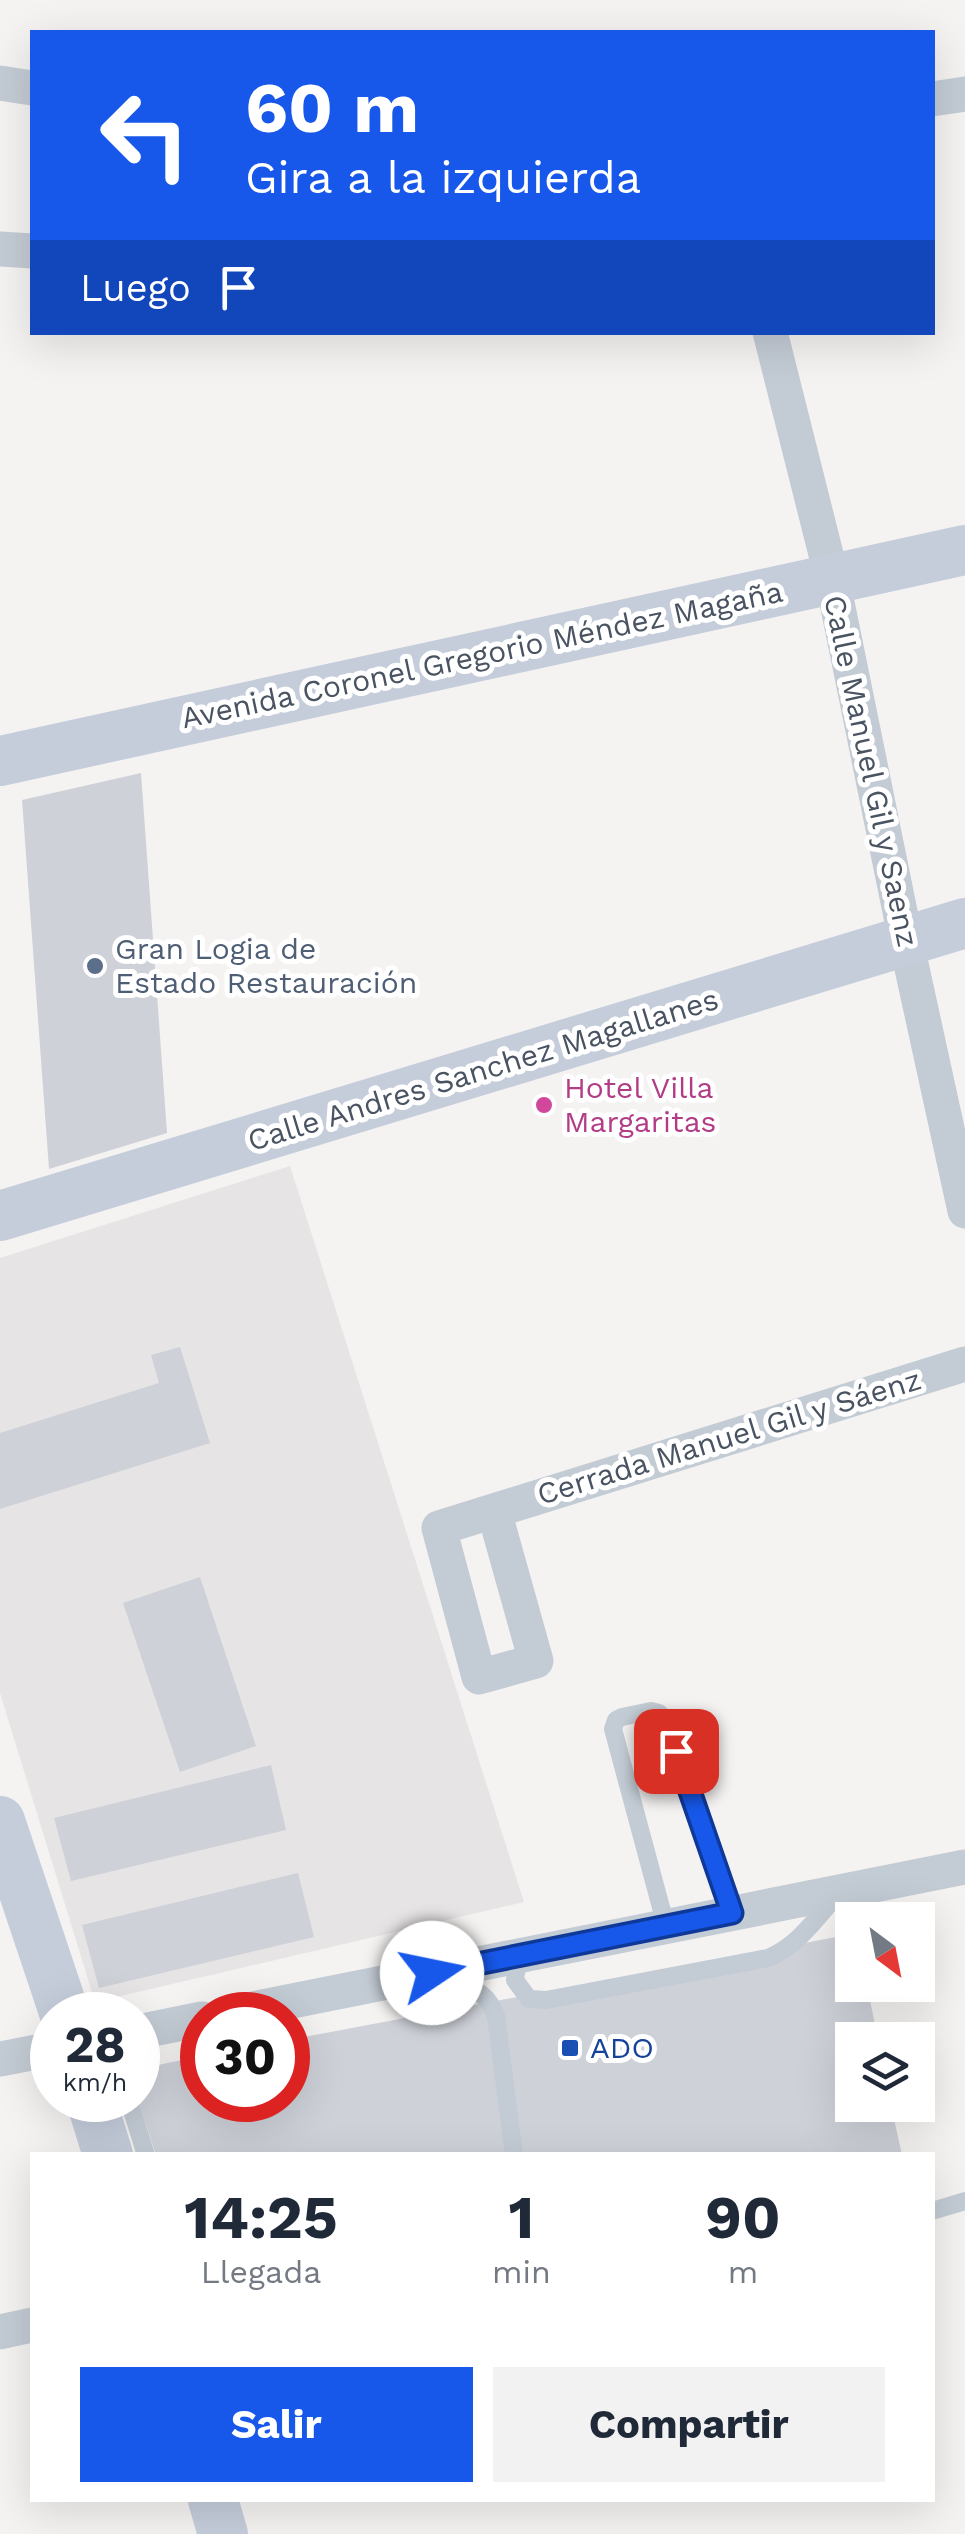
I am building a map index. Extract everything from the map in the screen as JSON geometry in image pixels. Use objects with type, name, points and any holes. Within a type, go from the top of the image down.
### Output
[{"type":"main road","name":"Avenida Coronel Gregorio Méndez Magaña","points":[[0,761],[965,550]]},
{"type":"main road","name":"Calle Andres Sanchez Magallanes","points":[[0,1216],[965,923]]},
{"type":"main road","points":[[0,1821],[58,1992]]},
{"type":"main road","points":[[98,2122],[107,2152]]},
{"type":"main road","points":[[214,2502],[223,2534]]},
{"type":"street","points":[[0,83],[30,88]]},
{"type":"street","points":[[935,99],[965,94]]},
{"type":"street","points":[[0,248],[30,251]]},
{"type":"street","name":"Calle Manuel Gil y Saenz","points":[[771,335],[832,578],[906,942],[959,1155],[965,1211]]},
{"type":"street","name":"Cerrada Manuel Gil y Sáenz","points":[[494,1511],[965,1364]]},
{"type":"street","points":[[310,1997],[965,1867]]},
{"type":"street","points":[[0,2059],[30,2053]]},
{"type":"street","points":[[0,2332],[30,2324]]},
{"type":"lane","points":[[666,1926],[613,1729],[622,1716],[652,1711],[664,1718],[732,1913]]},
{"type":"lane","points":[[537,1952],[522,1960],[516,1968],[515,1980],[529,1999],[546,2000],[768,1958],[796,1941],[839,1892]]},
{"type":"lane","points":[[310,2014],[437,1988],[460,1986],[482,1994],[491,2002],[496,2016],[514,2152]]},
{"type":"lane","points":[[135,2122],[145,2152]]},
{"type":"lane","points":[[935,2210],[965,2201]]},
{"type":"shaded area","points":[[290,1166],[524,1902],[138,1992],[92,1992],[0,1693],[0,1258]]},
{"type":"building","name":"Gran Logia de Estado Restauración","points":[[141,773],[167,1133],[49,1169],[22,800]]},
{"type":"building","points":[[180,1347],[210,1443],[0,1509],[0,1433],[159,1383],[151,1355]]},
{"type":"building","points":[[200,1577],[256,1746],[180,1772],[123,1603]]},
{"type":"building","points":[[271,1765],[286,1830],[71,1881],[54,1818]]},
{"type":"building","points":[[298,1873],[314,1937],[99,1988],[82,1925]]},
{"type":"building","name":"ADO","points":[[835,1937],[835,2002],[870,2002],[874,2022],[835,2022],[835,2122],[895,2122],[901,2152],[155,2152],[145,2122],[160,2122],[160,2065],[180,2060],[180,2122],[310,2122],[310,2036]]},
{"type":"place","name":"Gran Logia de Estado Restauración","points":[[95,966]]},
{"type":"place","name":"Hotel Villa Margaritas","points":[[544,1105]]},
{"type":"place","name":"ADO","points":[[570,2048]]},
{"type":"route","points":[[432,1973],[732,1913],[676,1751]]}]
